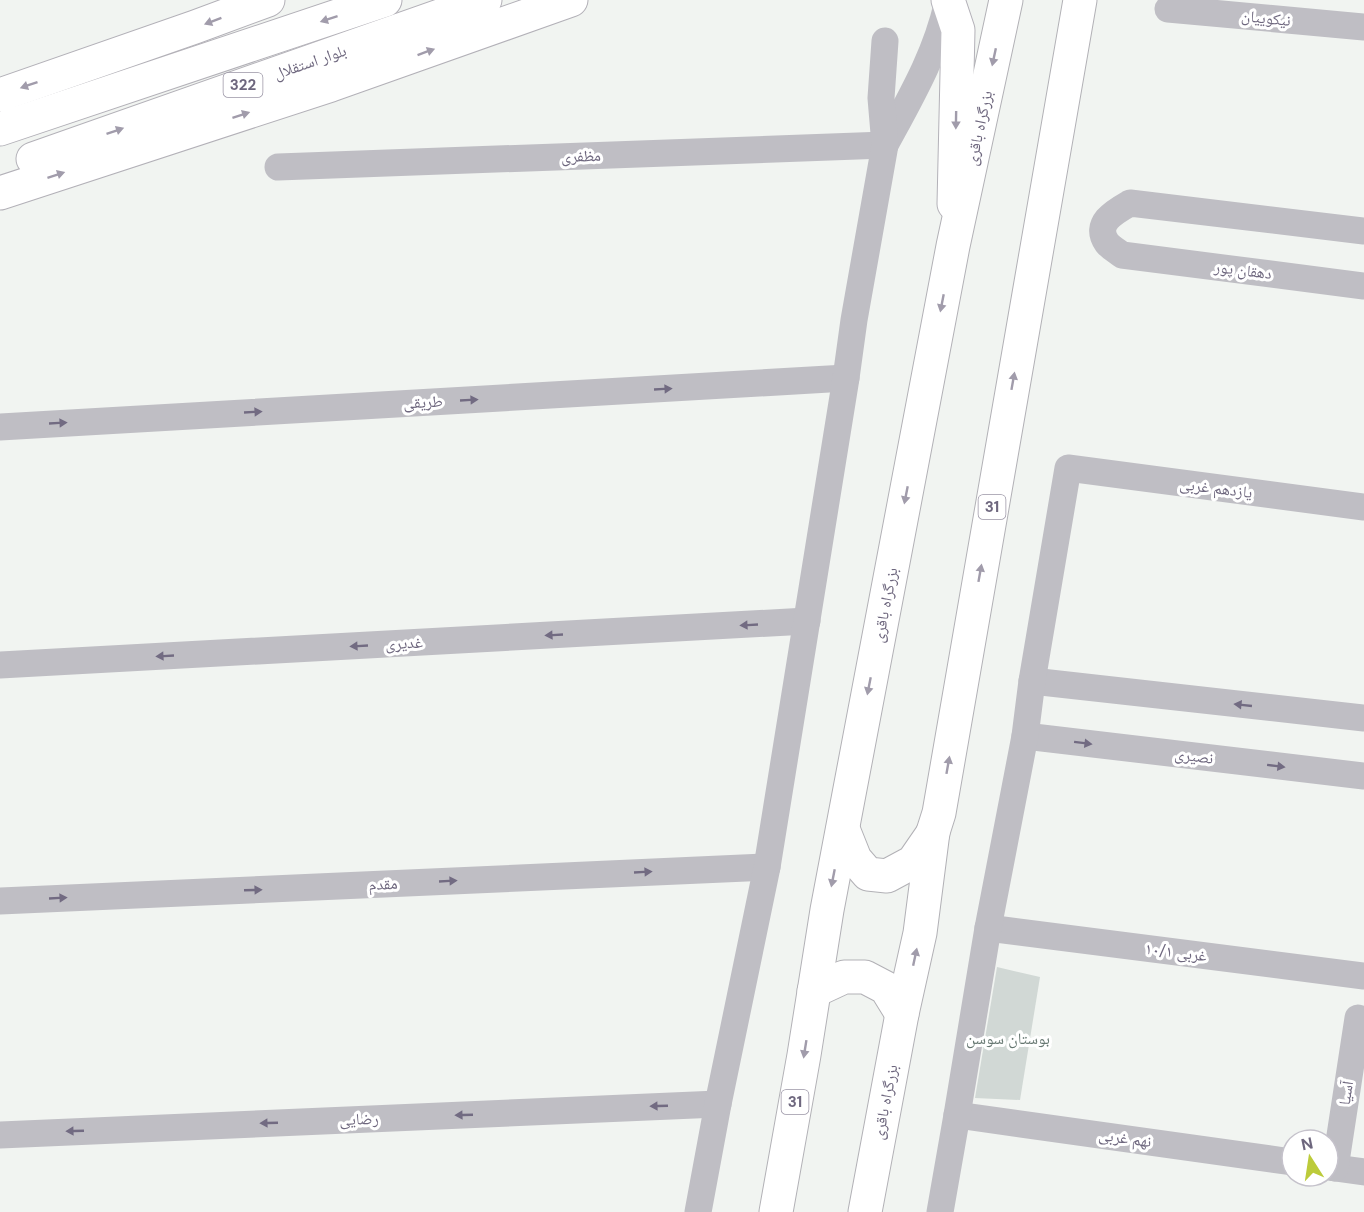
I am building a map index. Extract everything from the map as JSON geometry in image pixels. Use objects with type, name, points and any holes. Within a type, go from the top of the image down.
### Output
[{"type":"main road","points":[[0,95],[268,0]]},
{"type":"main road","name":"322","points":[[0,129],[385,0]]},
{"type":"main road","name":"بلوار استقلال","points":[[0,171],[485,0]]},
{"type":"main road","points":[[0,193],[331,85],[571,0]]},
{"type":"main road","name":"بزرگراه باقری","points":[[776,1212],[813,992],[953,246],[1006,0]]},
{"type":"main road","name":"بزرگراه باقری","points":[[865,1212],[902,1014],[920,933],[933,832],[939,813],[1080,0]]},
{"type":"main road","points":[[948,1],[958,30],[953,246]]},
{"type":"main road","points":[[843,829],[855,859],[868,874],[887,876],[913,862],[933,832]]},
{"type":"main road","points":[[813,992],[844,977],[865,976],[886,988],[902,1014]]},
{"type":"street","points":[[885,145],[922,77],[942,27],[948,1]]},
{"type":"street","name":"نیکوییان","points":[[1168,9],[1364,27]]},
{"type":"street","points":[[698,1212],[717,1104],[767,867],[854,320],[885,145],[881,98],[885,41]]},
{"type":"street","name":"مظفری","points":[[278,167],[885,145]]},
{"type":"street","name":"دهقان پور","points":[[1364,231],[1130,203],[1107,219],[1103,235],[1108,244],[1122,255],[1364,286]]},
{"type":"street","name":"طریقی","points":[[0,427],[846,378]]},
{"type":"street","name":"یازدهم غربی","points":[[1032,681],[1068,468],[1364,507]]},
{"type":"street","name":"غدیری","points":[[0,665],[807,621]]},
{"type":"street","points":[[940,1212],[1032,681],[1364,718]]},
{"type":"street","name":"نصیری","points":[[1024,736],[1364,776]]},
{"type":"street","name":"مقدم","points":[[0,901],[767,867]]},
{"type":"street","name":"۱۰/۱ غربی","points":[[988,928],[1364,976]]},
{"type":"street","name":"آسیا","points":[[1338,1128],[1358,1018]]},
{"type":"street","name":"رضایی","points":[[0,1135],[717,1104]]},
{"type":"street","name":"نهم غربی","points":[[957,1115],[1280,1160]]},
{"type":"street","points":[[1340,1168],[1364,1172]]},
{"type":"green space","name":"بوستان سوسن","points":[[997,967],[1040,977],[1020,1100],[975,1098]]}]
